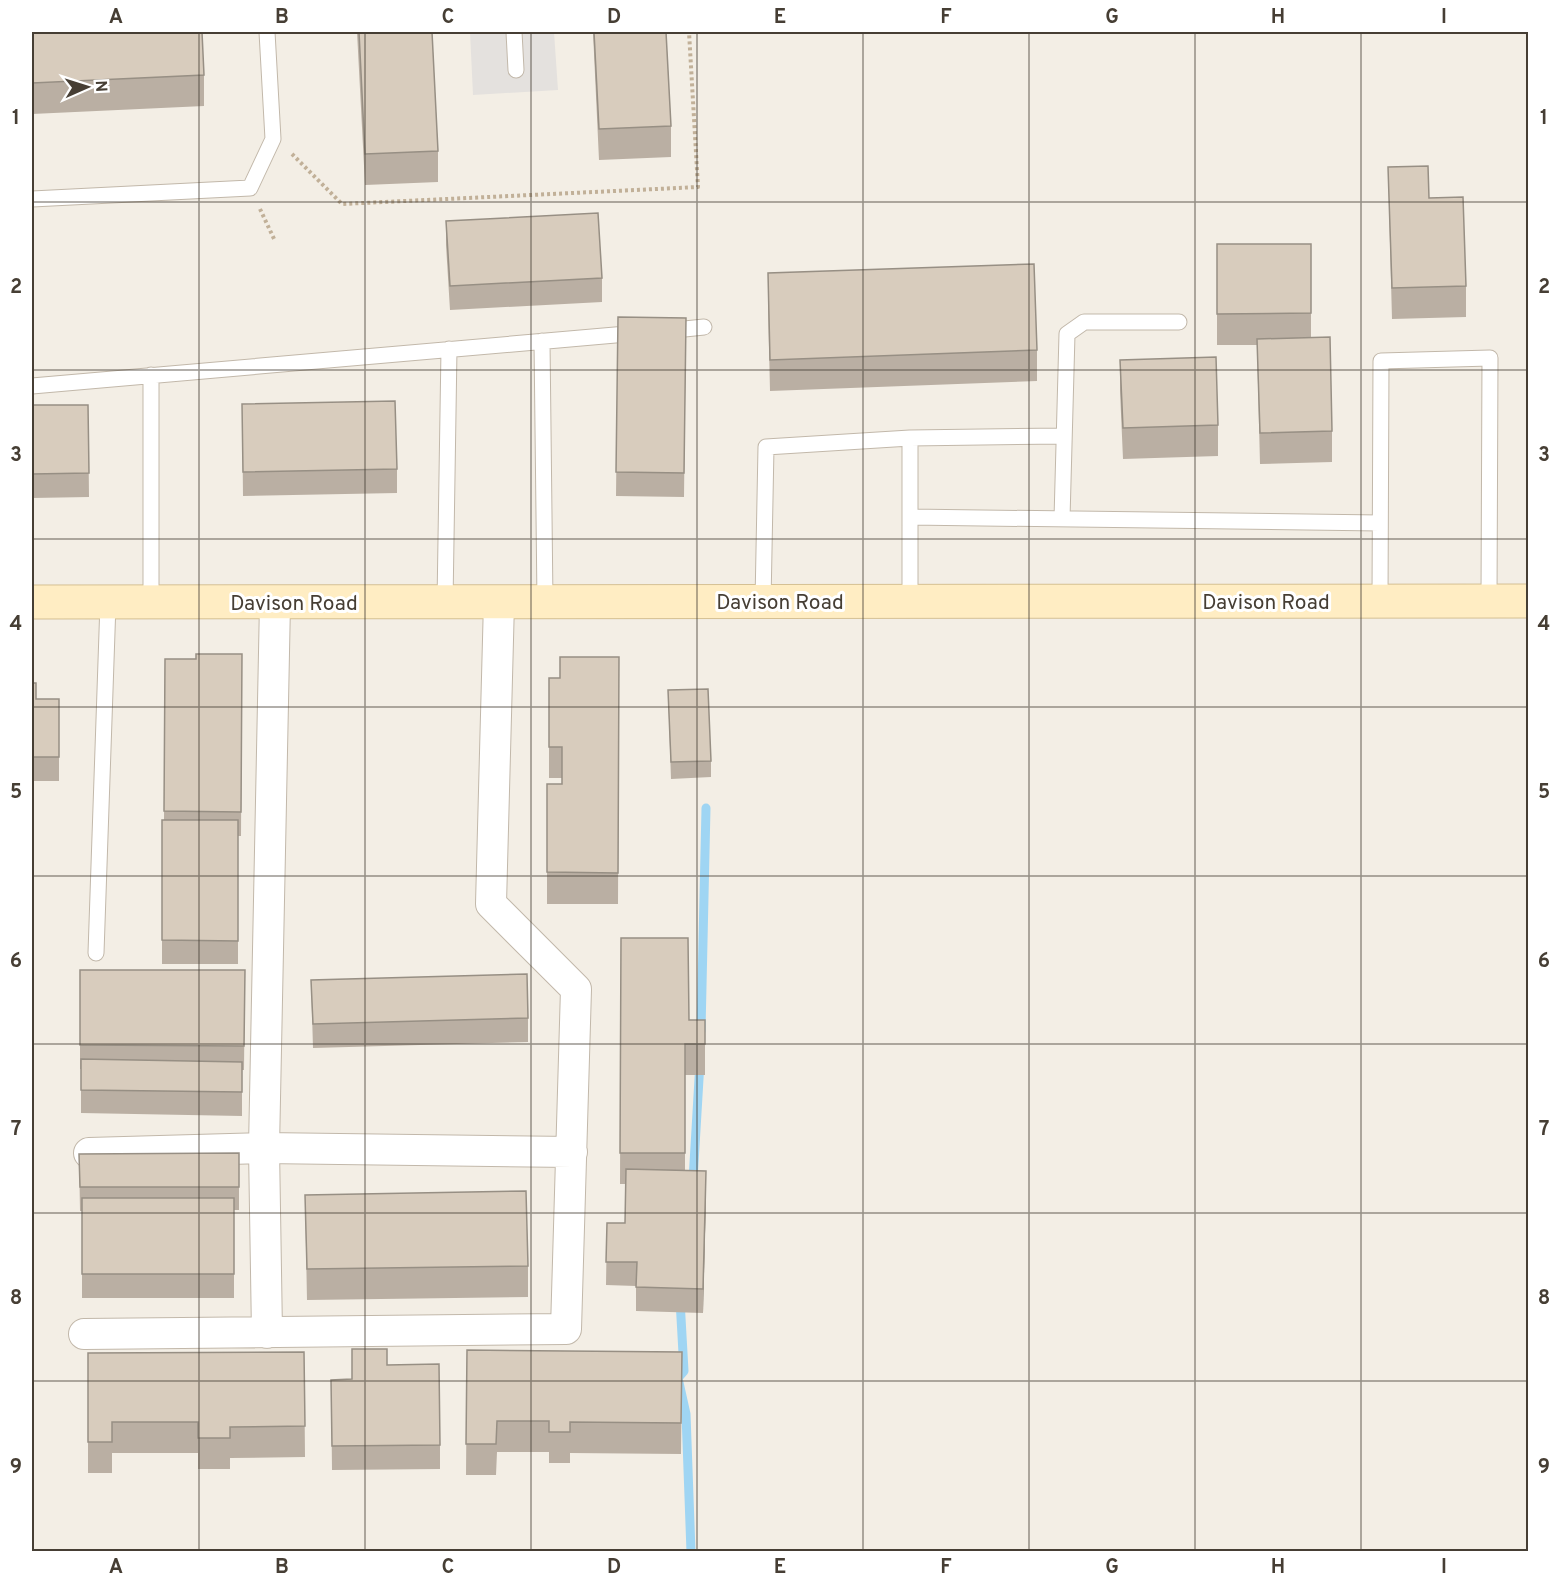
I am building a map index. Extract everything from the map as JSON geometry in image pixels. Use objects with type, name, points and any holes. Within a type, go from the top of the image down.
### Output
[{"type":"street","name":"Davison Road","points":[[32,602],[1528,601]]},
{"type":"street","points":[[84,1334],[566,1329],[576,989],[491,904],[499,602]]},
{"type":"street","points":[[267,1333],[264,1148],[275,603]]},
{"type":"street","points":[[89,1153],[264,1148],[572,1152]]},
{"type":"lane","points":[[32,199],[250,188],[273,139],[267,32]]},
{"type":"lane","points":[[514,32],[516,70]]},
{"type":"lane","points":[[1062,519],[1067,334],[1084,322],[1179,322]]},
{"type":"lane","points":[[32,386],[704,327]]},
{"type":"lane","points":[[542,341],[545,602]]},
{"type":"lane","points":[[445,603],[449,349]]},
{"type":"lane","points":[[1380,601],[1381,361],[1490,358],[1489,601]]},
{"type":"lane","points":[[151,375],[151,603]]},
{"type":"lane","points":[[763,602],[766,447],[910,438],[1064,436]]},
{"type":"lane","points":[[910,438],[910,602]]},
{"type":"lane","points":[[910,517],[1380,523]]},
{"type":"lane","points":[[96,953],[108,603]]},
{"type":"path","points":[[290,153],[342,204],[698,188],[689,32]]},
{"type":"path","points":[[250,188],[275,241]]},
{"type":"shaded area","points":[[470,32],[554,32],[558,90],[473,95]]},
{"type":"building","points":[[32,32],[202,32],[204,75],[32,83]]},
{"type":"building","points":[[359,32],[432,32],[438,151],[365,154]]},
{"type":"building","points":[[594,32],[666,32],[671,126],[599,129]]},
{"type":"building","points":[[1428,166],[1429,198],[1463,197],[1466,286],[1392,288],[1388,167]]},
{"type":"building","points":[[598,213],[602,278],[450,286],[446,221]]},
{"type":"building","points":[[1217,244],[1311,244],[1311,313],[1217,314]]},
{"type":"building","points":[[1034,264],[1037,350],[770,360],[768,273]]},
{"type":"building","points":[[618,317],[686,318],[684,473],[616,472]]},
{"type":"building","points":[[1330,337],[1332,431],[1260,433],[1257,339]]},
{"type":"building","points":[[1216,357],[1218,425],[1123,428],[1120,360]]},
{"type":"building","points":[[395,401],[397,469],[243,472],[242,404]]},
{"type":"building","points":[[32,405],[88,405],[89,473],[32,474]]},
{"type":"building","points":[[196,654],[242,654],[241,812],[164,811],[165,659],[196,659]]},
{"type":"building","points":[[560,657],[619,657],[618,873],[547,872],[547,784],[562,784],[562,747],[549,747],[549,678],[560,678]]},
{"type":"building","points":[[32,683],[36,683],[36,699],[59,699],[59,757],[32,757]]},
{"type":"building","points":[[708,689],[711,761],[671,762],[668,690]]},
{"type":"building","points":[[162,820],[238,820],[238,941],[162,940]]},
{"type":"building","points":[[621,938],[688,938],[689,1020],[705,1020],[705,1044],[685,1044],[685,1153],[620,1153]]},
{"type":"building","points":[[80,970],[245,970],[244,1046],[80,1045]]},
{"type":"building","points":[[527,974],[528,1018],[313,1024],[311,980]]},
{"type":"building","points":[[81,1059],[242,1062],[242,1092],[81,1090]]},
{"type":"building","points":[[239,1153],[239,1187],[80,1187],[79,1154]]},
{"type":"building","points":[[626,1169],[706,1171],[703,1289],[636,1287],[637,1262],[606,1262],[607,1223],[625,1223]]},
{"type":"building","points":[[526,1191],[528,1266],[307,1269],[305,1195]]},
{"type":"building","points":[[82,1198],[234,1198],[234,1274],[82,1274]]},
{"type":"building","points":[[352,1349],[387,1349],[387,1365],[439,1364],[440,1445],[332,1446],[331,1380],[352,1379]]},
{"type":"building","points":[[467,1350],[682,1352],[681,1423],[570,1422],[570,1432],[549,1432],[549,1421],[497,1421],[496,1444],[466,1444]]},
{"type":"building","points":[[304,1352],[305,1426],[230,1427],[230,1438],[198,1438],[198,1422],[112,1422],[112,1442],[88,1442],[88,1353]]},
{"type":"waterway","points":[[701,1031],[706,808]]},
{"type":"waterway","points":[[693,1180],[700,1062]]},
{"type":"waterway","points":[[680,1300],[684,1371],[678,1378],[686,1414],[691,1552]]}]
